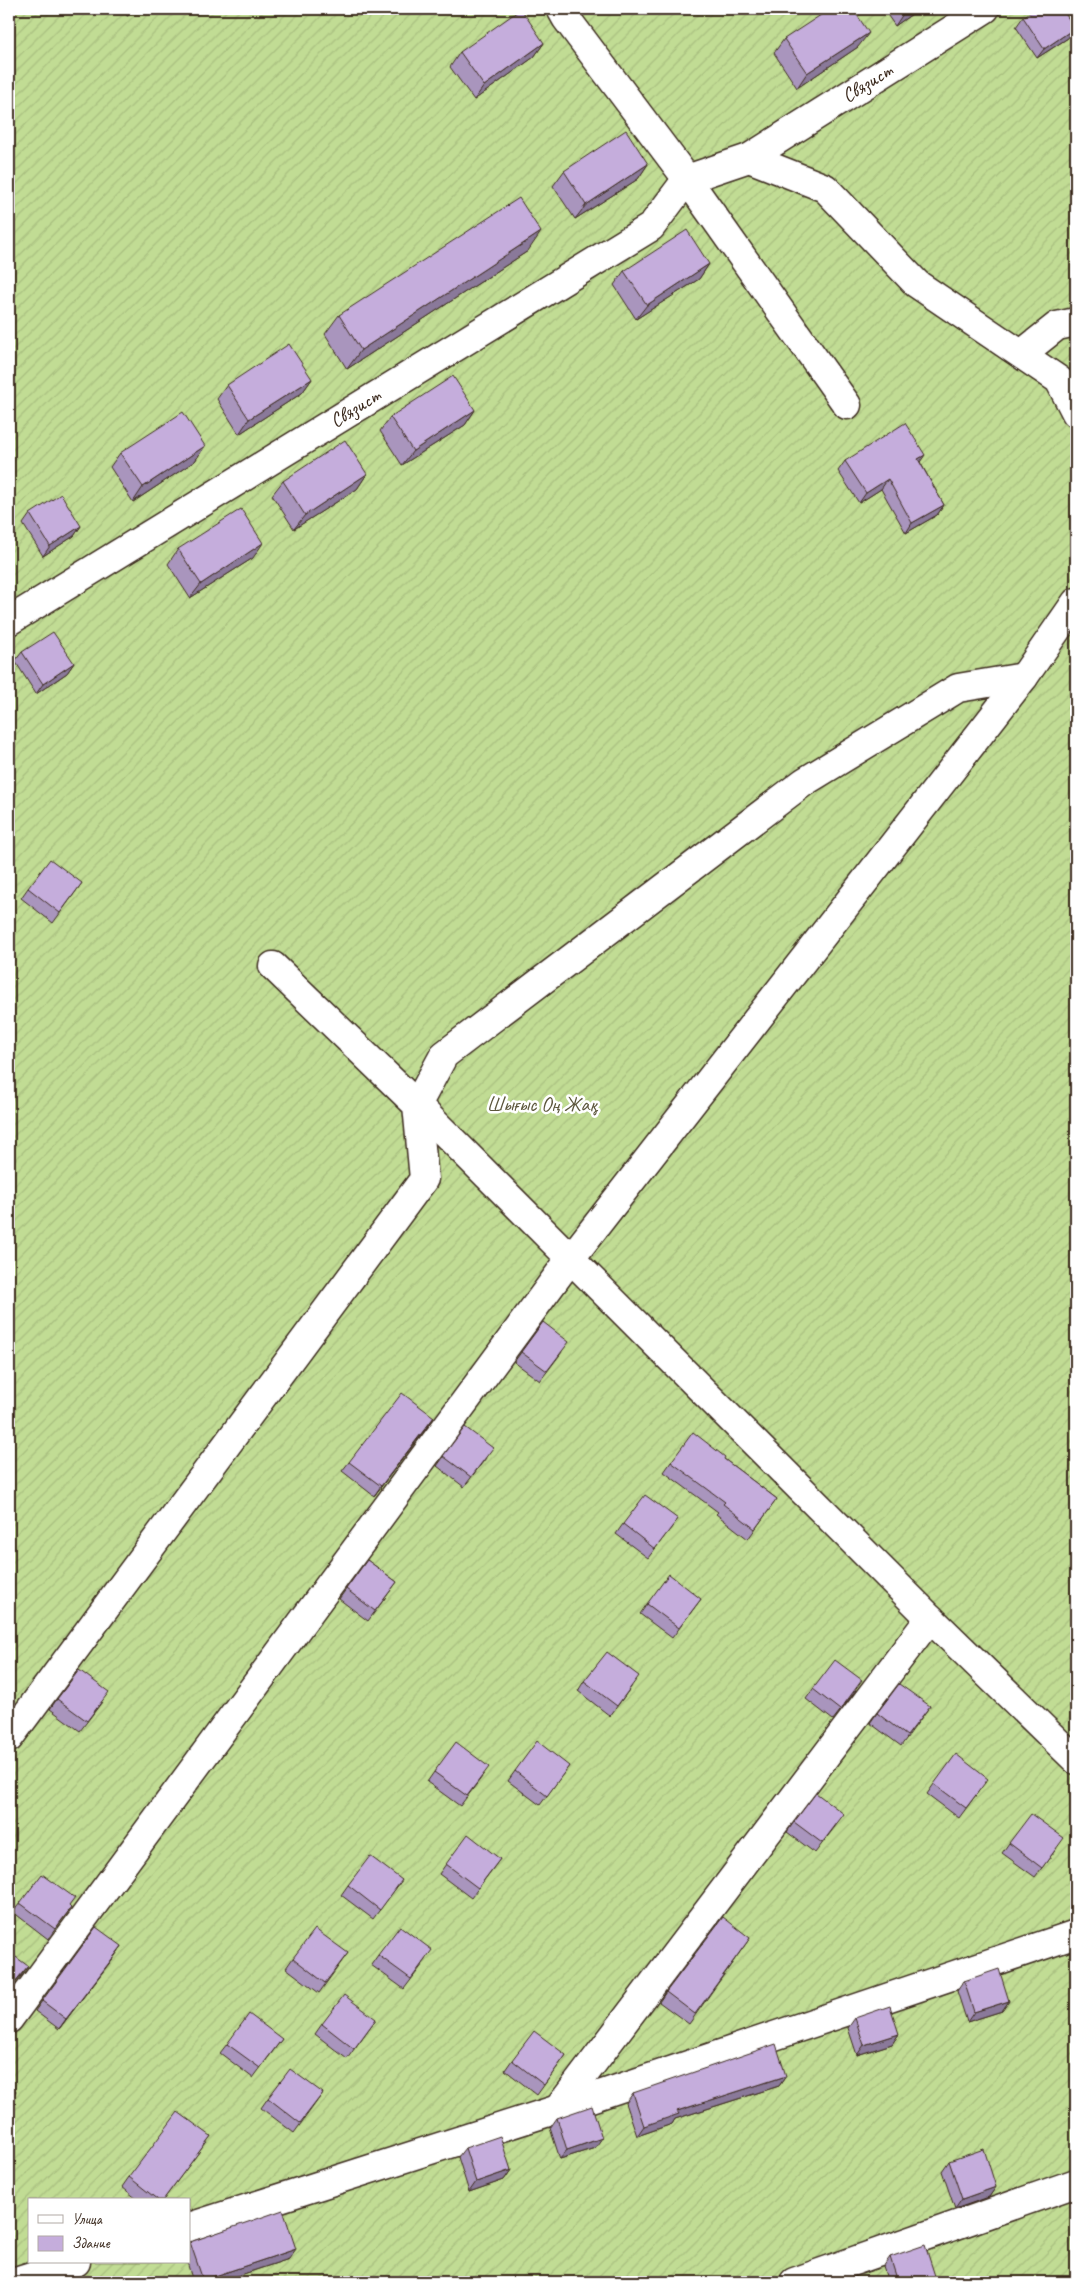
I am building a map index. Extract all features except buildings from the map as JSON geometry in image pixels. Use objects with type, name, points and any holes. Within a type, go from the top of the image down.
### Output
[{"type":"street","points":[[561,9],[687,179],[847,405]]},
{"type":"street","name":"Связист","points":[[9,621],[651,227],[687,179],[749,158],[985,9]]},
{"type":"street","points":[[749,158],[825,188],[917,284],[1068,383],[1076,413]]},
{"type":"street","points":[[1023,353],[1057,326],[1076,322]]},
{"type":"street","points":[[9,2019],[570,1258],[1024,677],[1076,602]]},
{"type":"street","points":[[9,1738],[424,1179],[417,1105],[444,1054],[804,782],[958,688],[1024,677]]},
{"type":"street","points":[[274,966],[417,1105],[930,1618],[1076,1760]]},
{"type":"street","points":[[558,2109],[930,1618]]},
{"type":"street","points":[[190,2227],[558,2109],[1076,1934]]},
{"type":"street","points":[[794,2282],[1076,2182]]},
{"type":"street","points":[[12,2282],[70,2264]]},
{"type":"green space","name":"Шығыс Оң Жақ","points":[[9,9],[1076,9],[1076,2282],[9,2282]]}]
